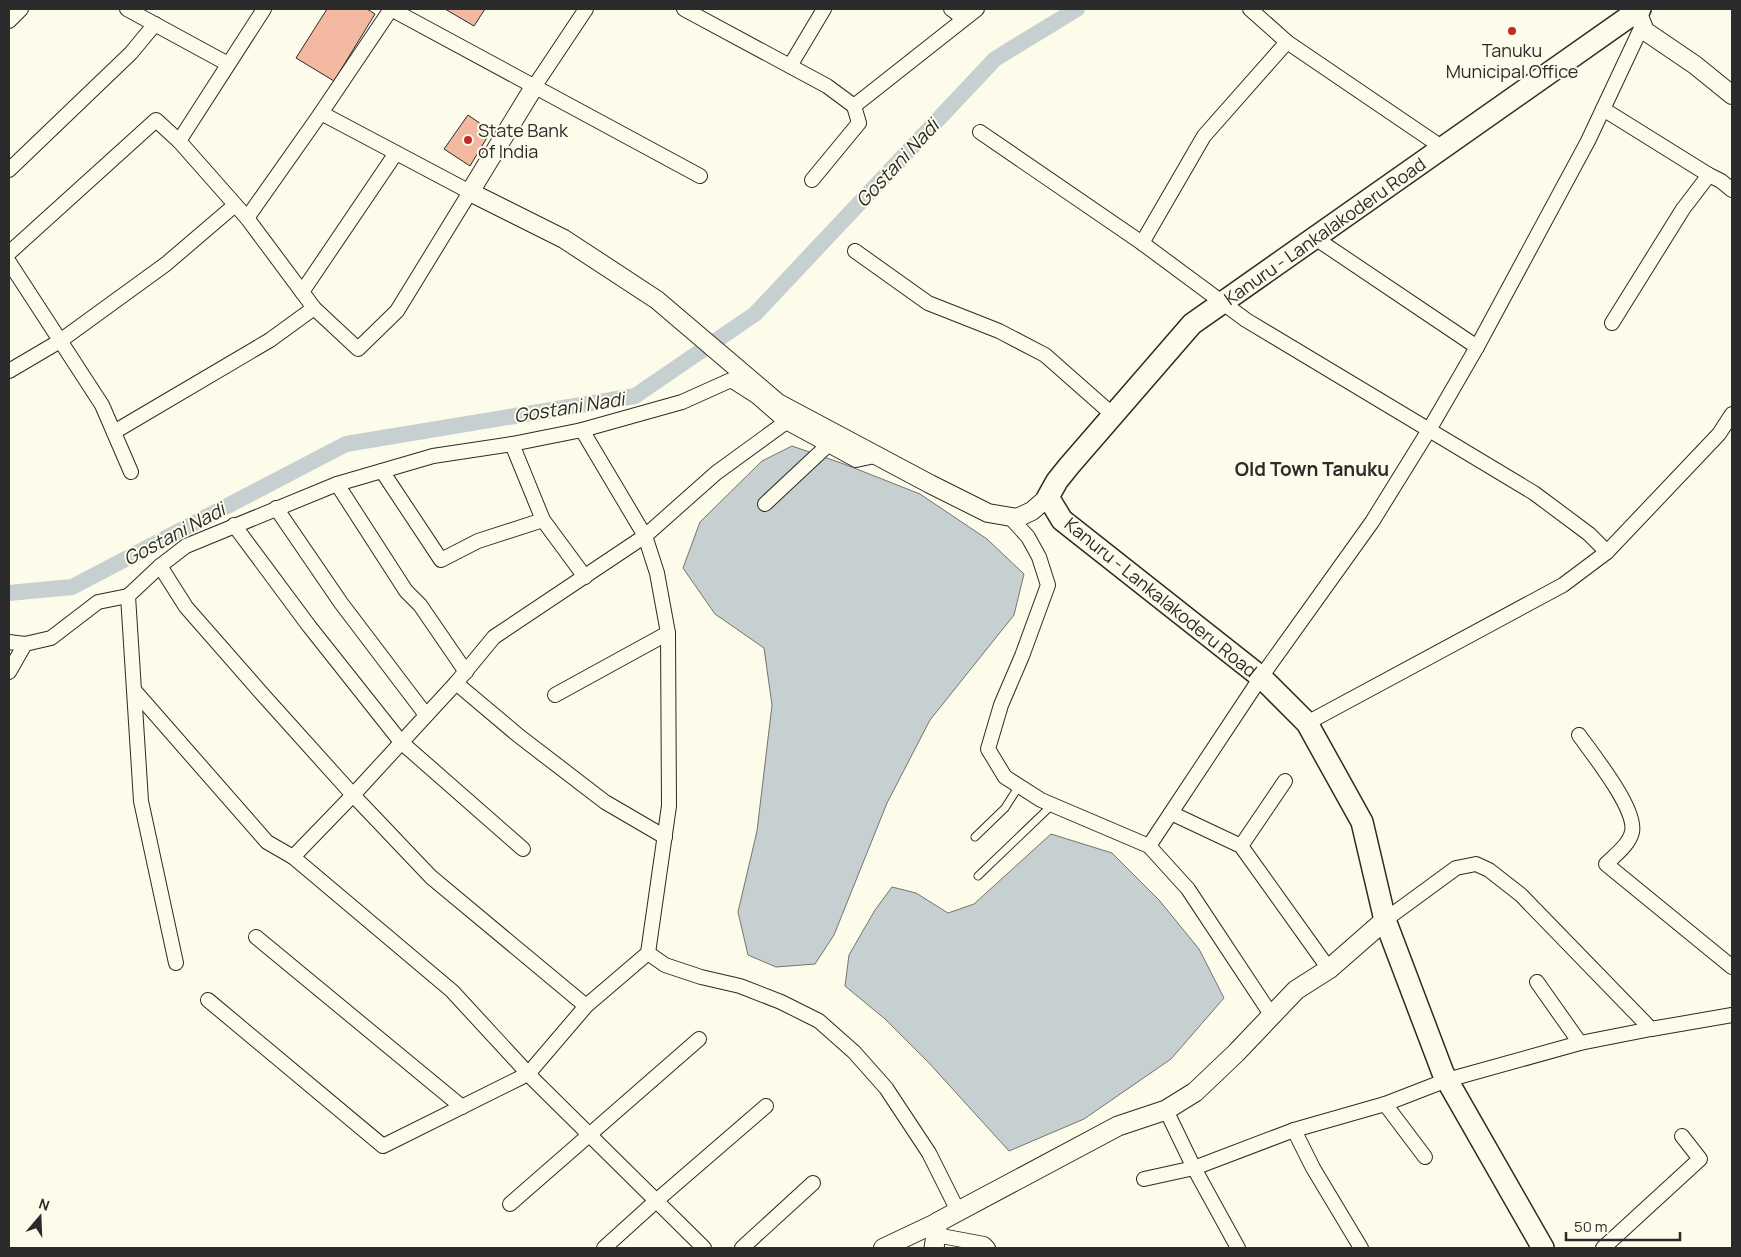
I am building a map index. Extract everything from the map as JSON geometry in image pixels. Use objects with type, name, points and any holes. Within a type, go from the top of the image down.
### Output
[{"type":"main road","name":"Kanuru - Lankalakoderu Road","points":[[1542,1248],[1450,1085],[1385,920],[1362,822],[1306,723],[1261,677],[1062,520],[1048,497],[1057,481],[1192,324],[1443,148],[1642,15]]},
{"type":"main road","points":[[936,1235],[958,1211],[1118,1126],[1166,1110],[1194,1092],[1296,990],[1330,969],[1385,920]]},
{"type":"street","points":[[9,21],[21,9]]},
{"type":"street","points":[[127,9],[228,64]]},
{"type":"street","points":[[179,141],[264,9]]},
{"type":"street","points":[[247,218],[391,9],[700,176]]},
{"type":"street","points":[[9,252],[156,120],[179,141],[247,218],[314,308],[358,349],[397,311],[534,87],[586,9]]},
{"type":"street","points":[[684,9],[827,86],[854,106],[859,123],[812,180]]},
{"type":"street","points":[[951,9],[964,19]]},
{"type":"street","points":[[854,106],[977,9]]},
{"type":"street","points":[[1250,9],[1287,42],[1443,148]]},
{"type":"street","points":[[790,66],[819,10]]},
{"type":"street","points":[[1149,846],[1261,677],[1372,522],[1429,430],[1477,347],[1588,141],[1642,15],[1695,65],[1732,95]]},
{"type":"street","points":[[9,170],[131,53],[155,24]]},
{"type":"street","points":[[1142,243],[1204,136],[1287,42]]},
{"type":"street","points":[[1603,109],[1721,181],[1732,190]]},
{"type":"street","points":[[321,113],[470,192],[564,239],[657,300],[778,403],[875,456],[988,512],[1017,518],[1032,510],[1048,497]]},
{"type":"street","points":[[980,132],[1142,243],[1246,320],[1534,493],[1589,534],[1607,552]]},
{"type":"street","points":[[302,292],[396,153]]},
{"type":"street","points":[[1612,323],[1683,208],[1709,175]]},
{"type":"street","points":[[9,371],[60,341],[166,264],[235,206]]},
{"type":"street","points":[[1315,238],[1477,347]]},
{"type":"street","points":[[855,251],[928,304],[999,331],[1045,355],[1113,415]]},
{"type":"street","points":[[9,262],[102,405],[131,472]]},
{"type":"street","points":[[114,432],[270,340],[314,308]]},
{"type":"street","points":[[9,642],[24,644],[51,638],[98,602],[128,596],[160,566],[186,546],[337,484],[433,456],[512,444],[582,430],[682,402],[731,380],[756,396],[786,422],[856,460],[875,456]]},
{"type":"street","points":[[1306,723],[1563,585],[1607,552],[1719,434],[1732,414]]},
{"type":"street","points":[[293,857],[456,683],[494,637],[645,536],[716,473],[786,422]]},
{"type":"street","points":[[208,1000],[383,1146],[528,1074],[586,1006],[648,953],[669,806],[668,633],[657,573],[645,536],[582,430]]},
{"type":"street","points":[[512,444],[544,520],[585,576]]},
{"type":"street","points":[[765,504],[828,444]]},
{"type":"street","points":[[382,471],[441,560],[478,541],[544,520]]},
{"type":"street","points":[[337,484],[406,591],[420,605],[466,672]]},
{"type":"street","points":[[276,508],[341,603],[426,715]]},
{"type":"street","points":[[1009,516],[1028,537],[1039,557],[1048,585],[1022,656],[1001,705],[988,749],[1005,777],[1041,800],[1149,846],[1188,889],[1272,1016]]},
{"type":"street","points":[[234,525],[309,626],[402,742],[523,850]]},
{"type":"street","points":[[160,566],[186,607],[353,795],[432,877],[586,1006]]},
{"type":"street","points":[[128,596],[141,801],[176,963]]},
{"type":"street","points":[[555,695],[668,633]]},
{"type":"street","points":[[9,672],[24,644]]},
{"type":"street","points":[[456,683],[519,736],[605,802],[665,837]]},
{"type":"street","points":[[134,690],[266,842],[293,857],[452,991],[528,1074],[704,1248]]},
{"type":"street","points":[[1579,735],[1622,796],[1631,818],[1633,831],[1628,841],[1606,864],[1732,967]]},
{"type":"street","points":[[1241,846],[1285,781]]},
{"type":"street","points":[[1171,812],[1241,846],[1330,969]]},
{"type":"street","points":[[1385,920],[1456,868],[1476,864],[1490,870],[1521,895],[1650,1029]]},
{"type":"street","points":[[256,937],[462,1107]]},
{"type":"street","points":[[648,953],[665,965],[701,978],[740,986],[781,1002],[819,1021],[854,1052],[886,1088],[929,1153],[958,1211]]},
{"type":"street","points":[[1537,982],[1580,1043]]},
{"type":"street","points":[[1144,1179],[1194,1168],[1294,1130],[1450,1085],[1580,1043],[1732,1015]]},
{"type":"street","points":[[510,1204],[699,1039]]},
{"type":"street","points":[[1386,1104],[1425,1157]]},
{"type":"street","points":[[604,1248],[766,1106]]},
{"type":"street","points":[[1166,1110],[1194,1168],[1238,1248]]},
{"type":"street","points":[[1294,1130],[1313,1168],[1362,1248]]},
{"type":"street","points":[[1604,1248],[1700,1159],[1682,1136]]},
{"type":"street","points":[[742,1248],[813,1183]]},
{"type":"street","points":[[883,1248],[936,1235],[984,1244],[988,1248]]},
{"type":"lane","points":[[975,837],[1005,808],[1019,786]]},
{"type":"lane","points":[[978,876],[1052,805]]},
{"type":"shaded area","points":[[792,446],[920,494],[987,539],[1024,574],[1014,615],[930,720],[887,803],[834,935],[815,964],[776,967],[748,955],[738,912],[757,831],[772,705],[764,648],[715,614],[683,568],[700,522],[762,461]]},
{"type":"shaded area","points":[[1051,834],[1112,853],[1159,900],[1199,949],[1224,998],[1171,1059],[1084,1119],[1009,1151],[929,1063],[885,1019],[845,986],[849,955],[875,910],[892,887],[916,893],[948,913],[974,904]]},
{"type":"building","points":[[327,9],[367,9],[375,14],[334,81],[296,58]]},
{"type":"building","points":[[445,9],[485,9],[474,26]]},
{"type":"building","name":"State Bank of India","points":[[468,115],[491,131],[470,166],[444,149]]},
{"type":"waterway","name":"Gostani Nadi","points":[[9,593],[72,587],[346,444],[635,396],[755,314],[995,59],[1077,9]]},
{"type":"place","name":"Tanuku Municipal Office","points":[[1512,31]]},
{"type":"place","name":"State Bank of India","points":[[468,140]]},
{"type":"district","name":"Old Town Tanuku","points":[[1312,469]]}]
